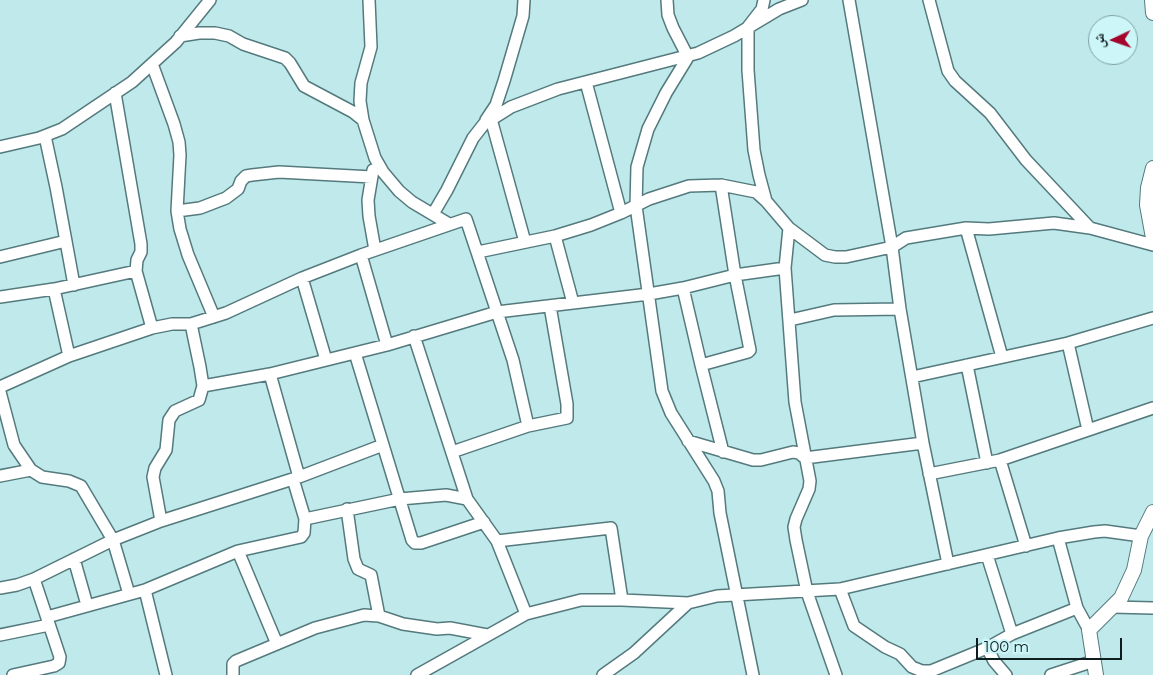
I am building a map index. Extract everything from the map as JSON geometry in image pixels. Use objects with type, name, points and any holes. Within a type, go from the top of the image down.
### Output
[{"type":"street","points":[[0,147],[11,146],[62,129],[132,82],[180,36],[210,0]]},
{"type":"street","points":[[369,0],[371,47],[361,83],[360,101],[363,120],[375,158],[383,172],[399,192],[449,224]]},
{"type":"street","points":[[432,214],[447,190],[473,138],[487,122],[496,104],[523,16],[524,0]]},
{"type":"street","points":[[667,0],[672,28],[688,56]]},
{"type":"street","points":[[764,0],[762,9],[748,27],[748,70],[751,126],[758,175],[766,201]]},
{"type":"street","points":[[487,122],[511,107],[558,89],[688,56],[718,44],[779,9],[802,0]]},
{"type":"street","points":[[849,0],[892,248],[900,309],[923,444],[948,564]]},
{"type":"street","points":[[929,0],[948,71],[955,81],[990,113],[1026,160],[1090,228]]},
{"type":"street","points":[[1152,0],[1153,13]]},
{"type":"street","points":[[180,36],[215,33],[228,36],[243,44],[285,58],[304,86],[353,112],[363,120]]},
{"type":"street","points":[[688,56],[666,93],[648,129],[637,167],[636,206],[665,402],[714,481],[718,492],[720,513],[736,595],[754,675]]},
{"type":"street","points":[[152,64],[179,142],[177,211],[180,229],[188,255],[214,317]]},
{"type":"street","points":[[586,82],[621,214]]},
{"type":"street","points":[[115,93],[141,244],[136,271],[152,328]]},
{"type":"street","points":[[487,122],[525,242]]},
{"type":"street","points":[[45,136],[74,285]]},
{"type":"street","points":[[375,158],[368,200],[368,216],[375,250]]},
{"type":"street","points":[[1153,168],[1148,188],[1147,205],[1153,238]]},
{"type":"street","points":[[177,211],[200,208],[226,198],[238,188],[246,176],[279,172],[372,177]]},
{"type":"street","points":[[478,252],[555,236],[592,225],[621,214],[649,200],[689,186],[721,185],[756,192],[789,228],[825,255],[835,257],[846,257],[892,248],[906,238],[966,228],[990,229],[1054,223],[1090,228],[1153,245]]},
{"type":"street","points":[[701,365],[750,350],[735,275],[721,185]]},
{"type":"street","points":[[0,387],[70,356],[152,328],[172,324],[192,324],[214,317],[302,278],[361,255],[466,219],[519,380],[528,426]]},
{"type":"street","points":[[789,228],[785,268],[796,402],[810,482],[794,527],[807,592],[836,675]]},
{"type":"street","points":[[966,228],[1002,357]]},
{"type":"street","points":[[555,236],[573,303]]},
{"type":"street","points":[[0,257],[66,241]]},
{"type":"street","points":[[361,255],[387,345]]},
{"type":"street","points":[[203,386],[270,374],[387,345],[497,312],[649,294],[735,275],[785,268]]},
{"type":"street","points":[[0,297],[54,289],[136,271]]},
{"type":"street","points":[[302,278],[326,360]]},
{"type":"street","points":[[683,288],[724,452]]},
{"type":"street","points":[[54,289],[70,356]]},
{"type":"street","points":[[452,452],[528,426],[565,419],[568,416],[550,306]]},
{"type":"street","points":[[790,320],[834,310],[900,309]]},
{"type":"street","points":[[912,377],[1068,342],[1153,318]]},
{"type":"street","points":[[161,521],[153,477],[155,468],[166,450],[169,420],[175,411],[199,400],[203,386],[192,324]]},
{"type":"street","points":[[414,336],[467,499],[497,541],[526,614]]},
{"type":"street","points":[[1068,342],[1088,430]]},
{"type":"street","points":[[355,353],[412,540],[420,543],[484,522]]},
{"type":"street","points":[[967,365],[987,463]]},
{"type":"street","points":[[0,635],[48,621],[87,606],[144,590],[176,575],[238,551],[301,537],[304,533],[305,519],[270,374]]},
{"type":"street","points":[[0,392],[14,445],[31,470],[42,477],[69,481],[81,486],[113,540],[129,594]]},
{"type":"street","points":[[929,474],[1000,460],[1153,408]]},
{"type":"street","points":[[688,441],[753,460],[761,460],[793,452],[799,453],[805,458],[923,444]]},
{"type":"street","points":[[0,588],[34,579],[113,540],[161,521],[296,478],[383,445]]},
{"type":"street","points":[[1000,460],[1026,546]]},
{"type":"street","points":[[0,476],[31,470]]},
{"type":"street","points":[[305,519],[400,499],[446,495],[467,499]]},
{"type":"street","points":[[347,509],[352,552],[356,566],[358,569],[371,575],[379,616]]},
{"type":"street","points":[[1090,630],[1121,598],[1130,582],[1141,536],[1153,512]]},
{"type":"street","points":[[497,541],[611,528],[622,600]]},
{"type":"street","points":[[417,675],[526,614],[581,600],[688,603],[718,596],[807,592],[840,588],[1058,538],[1105,531],[1141,536]]},
{"type":"street","points":[[1058,538],[1077,608],[1090,630],[1096,675]]},
{"type":"street","points":[[238,551],[277,644]]},
{"type":"street","points":[[987,554],[1012,634]]},
{"type":"street","points":[[74,559],[87,606]]},
{"type":"street","points":[[13,675],[54,666],[59,663],[60,658],[34,579]]},
{"type":"street","points":[[840,588],[854,626],[884,647],[900,654],[917,671],[931,671],[987,648],[1012,634],[1077,608]]},
{"type":"street","points":[[144,590],[166,675]]},
{"type":"street","points":[[603,675],[634,653],[688,603]]},
{"type":"street","points":[[1112,608],[1153,608]]},
{"type":"street","points":[[233,675],[232,664],[236,661],[315,628],[364,615],[379,616],[403,624],[437,629],[450,628],[487,635]]},
{"type":"street","points":[[987,648],[994,661],[1006,675]]},
{"type":"street","points":[[1051,675],[1094,661]]}]
